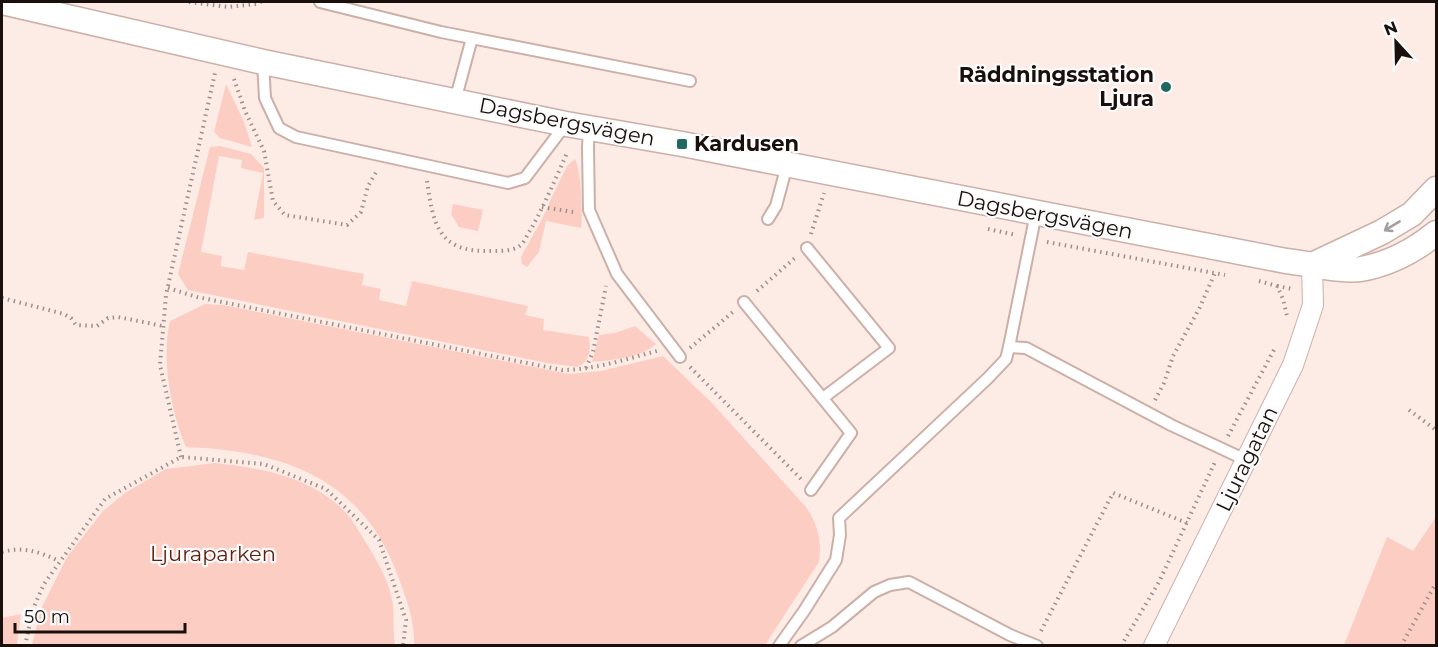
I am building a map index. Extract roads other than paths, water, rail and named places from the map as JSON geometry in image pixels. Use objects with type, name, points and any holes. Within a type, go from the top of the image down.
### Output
[{"type":"street","name":"Dagsbergsvägen","points":[[2,2],[263,62],[455,100],[568,134],[589,128],[1312,265],[1359,269],[1417,249],[1437,233]]},
{"type":"street","points":[[1312,265],[1382,232],[1413,214],[1437,189]]},
{"type":"street","name":"Ljuragatan","points":[[1154,645],[1302,343],[1313,305],[1312,265]]},
{"type":"lane","points":[[320,2],[472,38],[690,81]]},
{"type":"lane","points":[[455,100],[472,38]]},
{"type":"lane","points":[[263,62],[265,98],[279,128],[296,137],[508,183],[525,178],[568,134]]},
{"type":"lane","points":[[589,128],[589,210],[591,216],[617,274],[680,357]]},
{"type":"lane","points":[[768,219],[776,206],[786,165]]},
{"type":"lane","points":[[780,645],[836,560],[840,535],[839,518],[1006,359],[1036,213]]},
{"type":"lane","points":[[807,248],[889,348],[823,398]]},
{"type":"lane","points":[[744,303],[851,433],[811,490]]},
{"type":"lane","points":[[1009,347],[1026,348],[1148,413],[1246,460]]},
{"type":"lane","points":[[801,645],[832,627],[874,592],[890,585],[909,582],[1010,634],[1036,644]]},
{"type":"place","name":"Räddningsstation Ljura","points":[[1166,87]]},
{"type":"place","name":"Kardusen","points":[[682,144]]},
{"type":"park label","name":"Ljuraparken","points":[[213,554]]}]
